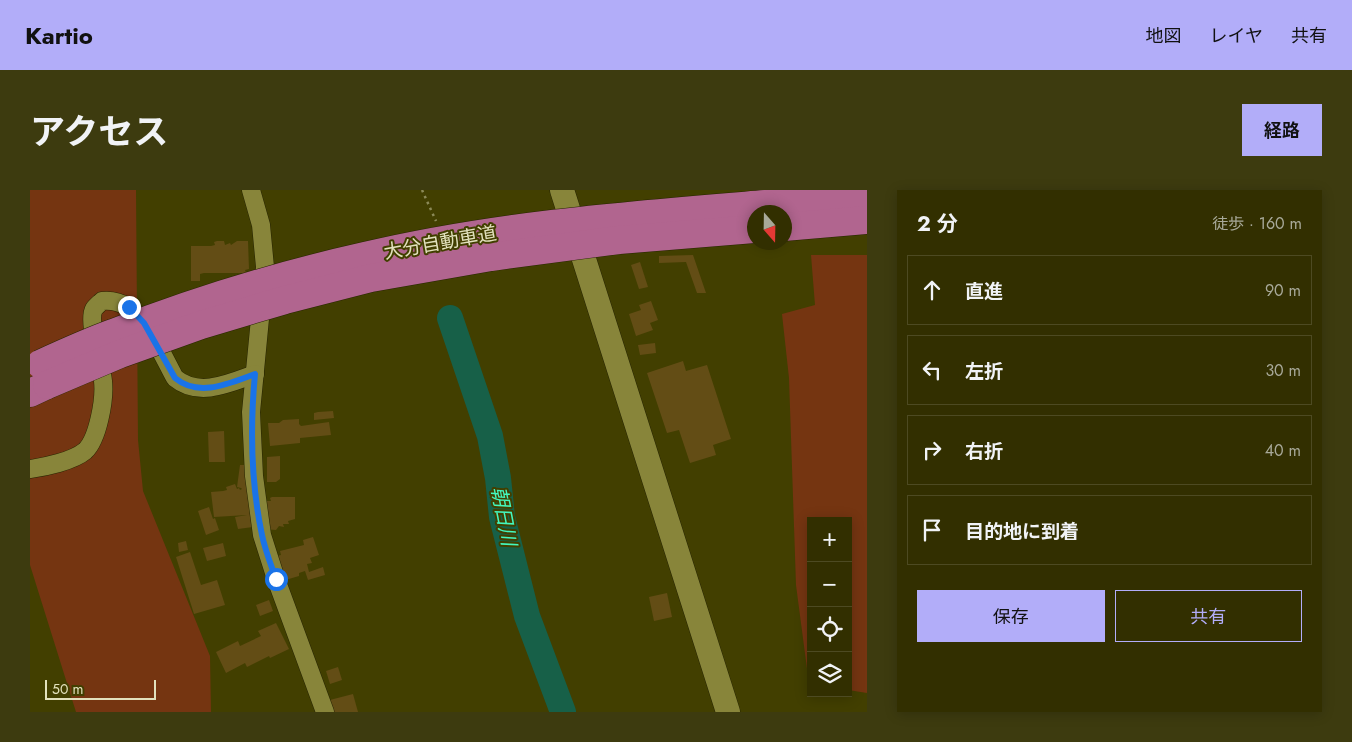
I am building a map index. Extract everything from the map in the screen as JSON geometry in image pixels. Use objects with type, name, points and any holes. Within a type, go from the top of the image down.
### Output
[{"type":"highway","name":"大分自動車道","points":[[37,377],[113,333],[195,304],[281,277],[366,255],[488,233],[615,216],[867,197]]},
{"type":"highway","points":[[792,226],[867,220]]},
{"type":"highway","name":"大分自動車道","points":[[37,377],[120,354],[201,325],[285,300],[371,278],[491,257],[610,241],[747,230]]},
{"type":"street","points":[[252,190],[261,224],[265,267],[251,412],[254,476],[262,535],[276,579],[326,712]]},
{"type":"street","points":[[562,190],[728,712]]},
{"type":"street","points":[[30,468],[47,466],[74,458],[85,451],[99,425],[104,381],[92,321],[93,309],[102,300],[114,300],[129,307],[144,323],[175,378],[190,388],[208,388],[228,384],[255,374]]},
{"type":"path","points":[[422,190],[437,224]]},
{"type":"shaded area","points":[[30,190],[136,190],[138,440],[143,491],[210,656],[211,712],[76,712],[30,565]]},
{"type":"shaded area","points":[[811,255],[867,255],[867,693],[852,691],[852,517],[807,517],[807,669],[796,585],[789,378],[782,314],[815,305]]},
{"type":"building","points":[[224,241],[225,245],[230,243],[231,245],[237,241],[248,241],[249,269],[245,270],[246,273],[204,273],[200,274],[200,281],[191,281],[191,246],[211,246],[215,245],[214,242]]},
{"type":"building","points":[[693,255],[706,293],[697,293],[686,262],[659,263],[659,256]]},
{"type":"building","points":[[640,262],[648,287],[639,289],[631,265]]},
{"type":"building","points":[[651,301],[658,320],[650,323],[653,330],[636,336],[629,314],[641,310],[639,305]]},
{"type":"building","points":[[655,343],[656,353],[640,355],[638,345]]},
{"type":"building","points":[[683,361],[686,371],[707,365],[731,439],[713,445],[716,455],[690,463],[679,430],[667,433],[647,373]]},
{"type":"building","points":[[333,411],[334,418],[314,420],[314,413]]},
{"type":"building","points":[[299,419],[301,426],[329,422],[331,435],[300,438],[300,443],[270,446],[268,423]]},
{"type":"building","points":[[224,431],[225,462],[209,462],[208,432]]},
{"type":"building","points":[[255,453],[253,527],[238,529],[235,517],[247,515],[214,517],[211,492],[227,490],[226,487],[235,484],[237,489],[242,489],[237,487],[240,465],[244,465],[244,454]]},
{"type":"building","points":[[280,456],[280,479],[276,482],[267,482],[267,457]]},
{"type":"building","points":[[295,497],[295,519],[288,521],[289,524],[283,524],[284,527],[279,526],[276,530],[264,529],[265,501],[271,501],[270,498]]},
{"type":"building","points":[[209,507],[219,530],[206,535],[198,511]]},
{"type":"building","points":[[313,537],[319,555],[310,558],[312,563],[307,564],[309,572],[323,567],[325,575],[308,580],[305,571],[299,573],[299,576],[282,581],[266,558],[281,555],[280,551],[304,545],[303,540]]},
{"type":"building","points":[[186,541],[188,550],[179,552],[178,543]]},
{"type":"building","points":[[223,543],[226,556],[207,561],[203,548]]},
{"type":"building","points":[[190,552],[201,585],[217,580],[225,605],[194,614],[176,557]]},
{"type":"building","points":[[667,593],[672,617],[654,621],[649,597]]},
{"type":"building","points":[[269,600],[273,611],[260,616],[256,605]]},
{"type":"building","points":[[276,623],[289,649],[247,667],[245,663],[226,673],[216,652],[238,641],[240,646],[261,636],[258,631]]},
{"type":"building","points":[[338,667],[342,680],[330,684],[326,671]]},
{"type":"building","points":[[353,694],[358,712],[329,712],[326,701]]},
{"type":"waterway","name":"朝日川","points":[[450,318],[490,436],[498,478],[502,517],[527,616],[563,712]]},
{"type":"route","points":[[129,307],[144,323],[175,378],[182,384],[190,388],[208,388],[228,384],[255,374],[251,412],[254,476],[262,535],[276,579]]}]
